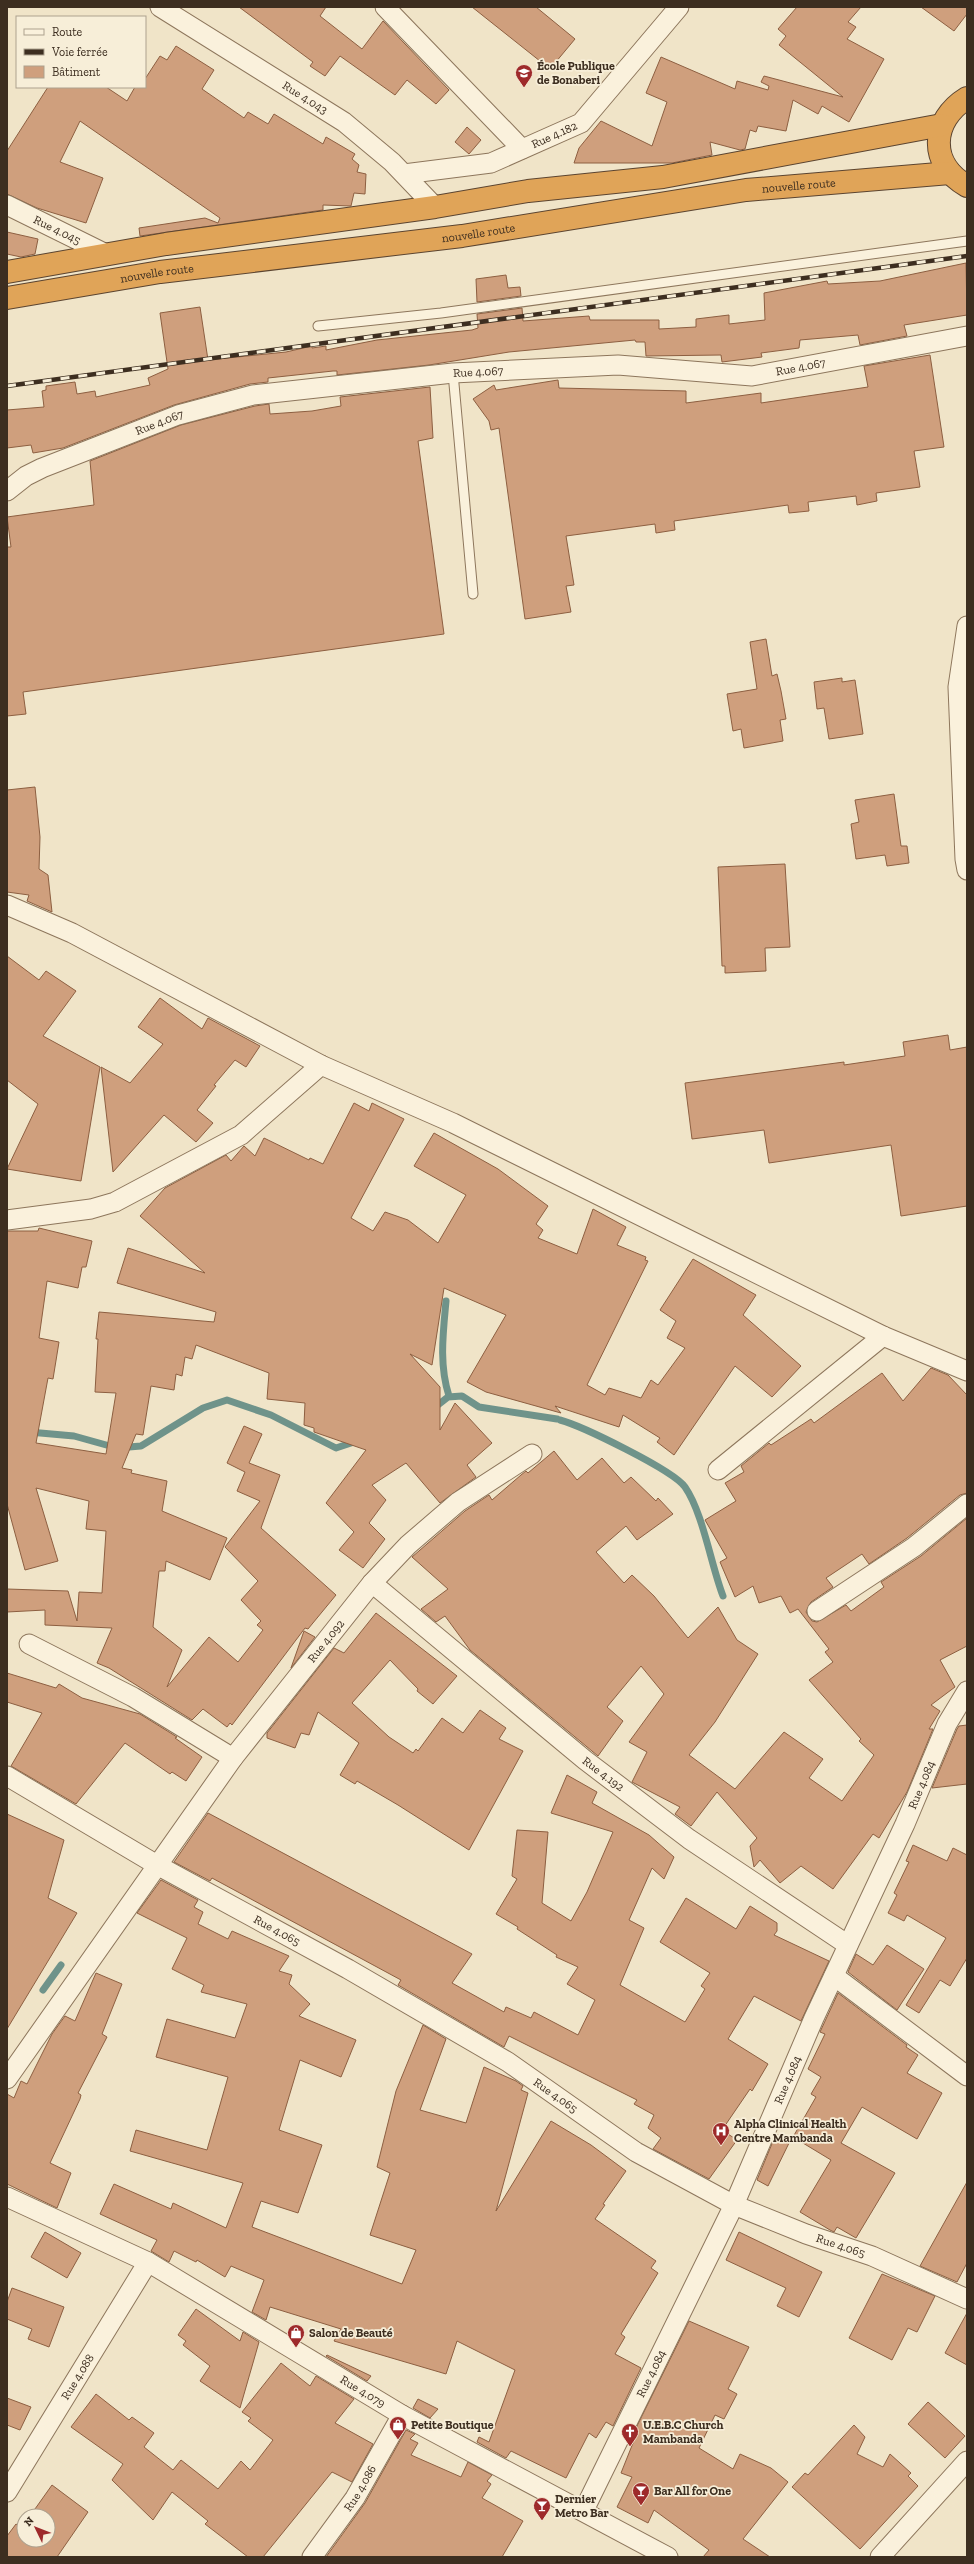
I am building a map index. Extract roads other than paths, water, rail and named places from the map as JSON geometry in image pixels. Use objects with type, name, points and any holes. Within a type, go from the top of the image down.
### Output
[{"type":"highway","points":[[967,98],[957,104],[942,125],[939,150],[950,173],[967,186]]},
{"type":"highway","points":[[7,272],[108,254],[435,208],[528,192],[663,177],[942,125]]},
{"type":"highway","name":"nouvelle route","points":[[7,298],[160,272],[462,236],[746,190],[950,173]]},
{"type":"street","name":"Rue 4.043","points":[[160,7],[344,122],[404,174],[435,208]]},
{"type":"street","points":[[385,7],[522,149]]},
{"type":"street","name":"Rue 4.182","points":[[404,174],[492,163],[581,123],[679,7]]},
{"type":"street","name":"Rue 4.045","points":[[7,205],[108,254]]},
{"type":"street","name":"Rue 4.067","points":[[7,491],[26,476],[42,468],[178,415],[253,394],[453,373],[618,365],[752,376],[967,336]]},
{"type":"street","points":[[967,626],[958,686],[967,870]]},
{"type":"street","points":[[7,905],[72,933],[321,1065],[453,1123],[883,1336],[967,1370]]},
{"type":"street","points":[[7,1220],[91,1209],[115,1202],[241,1135],[321,1065]]},
{"type":"street","points":[[718,1470],[883,1336]]},
{"type":"street","name":"Rue 4.092","points":[[7,2079],[233,1758],[372,1583],[408,1545],[458,1502],[532,1454]]},
{"type":"street","points":[[817,1611],[914,1547],[967,1504]]},
{"type":"street","name":"Rue 4.192","points":[[372,1583],[585,1760],[689,1839],[848,1945]]},
{"type":"street","points":[[30,1644],[133,1697],[233,1758]]},
{"type":"street","name":"Rue 4.084","points":[[584,2510],[734,2205],[834,1976],[905,1824],[947,1724],[967,1691]]},
{"type":"street","name":"Rue 4.065","points":[[7,1776],[157,1865],[348,1969],[508,2062],[636,2152],[734,2205],[806,2234],[872,2256],[967,2299]]},
{"type":"street","points":[[834,1976],[967,2076]]},
{"type":"street","name":"Rue 4.079","points":[[7,2197],[148,2262],[402,2415],[584,2510],[668,2557]]},
{"type":"street","name":"Rue 4.088","points":[[7,2492],[148,2262]]},
{"type":"street","name":"Rue 4.086","points":[[312,2557],[354,2498],[402,2415]]},
{"type":"street","points":[[880,2557],[967,2461]]},
{"type":"lane","points":[[318,326],[441,313],[967,240]]},
{"type":"lane","points":[[453,373],[473,594]]},
{"type":"waterway","points":[[446,1301],[443,1361],[449,1396]]},
{"type":"waterway","points":[[434,1408],[448,1397],[462,1396],[479,1407],[557,1419]]},
{"type":"waterway","points":[[29,1432],[74,1436],[117,1448],[141,1446],[203,1408],[227,1400],[271,1415],[336,1448],[357,1441]]},
{"type":"waterway","points":[[560,1420],[626,1449],[664,1470],[685,1487],[702,1525],[723,1596]]},
{"type":"waterway","points":[[43,1990],[61,1965]]},
{"type":"railway","points":[[7,386],[967,256]]},
{"type":"place","name":"École Publique de Bonaberi","points":[[524,88]]},
{"type":"place","name":"Alpha Clinical Health Centre Mambanda","points":[[721,2146]]},
{"type":"place","name":"Salon de Beauté","points":[[296,2348]]},
{"type":"place","name":"Petite Boutique","points":[[398,2440]]},
{"type":"place","name":"U.E.B.C Church Mambanda","points":[[630,2447]]},
{"type":"place","name":"Bar All for One","points":[[641,2506]]},
{"type":"place","name":"Dernier Metro Bar","points":[[542,2521]]}]
